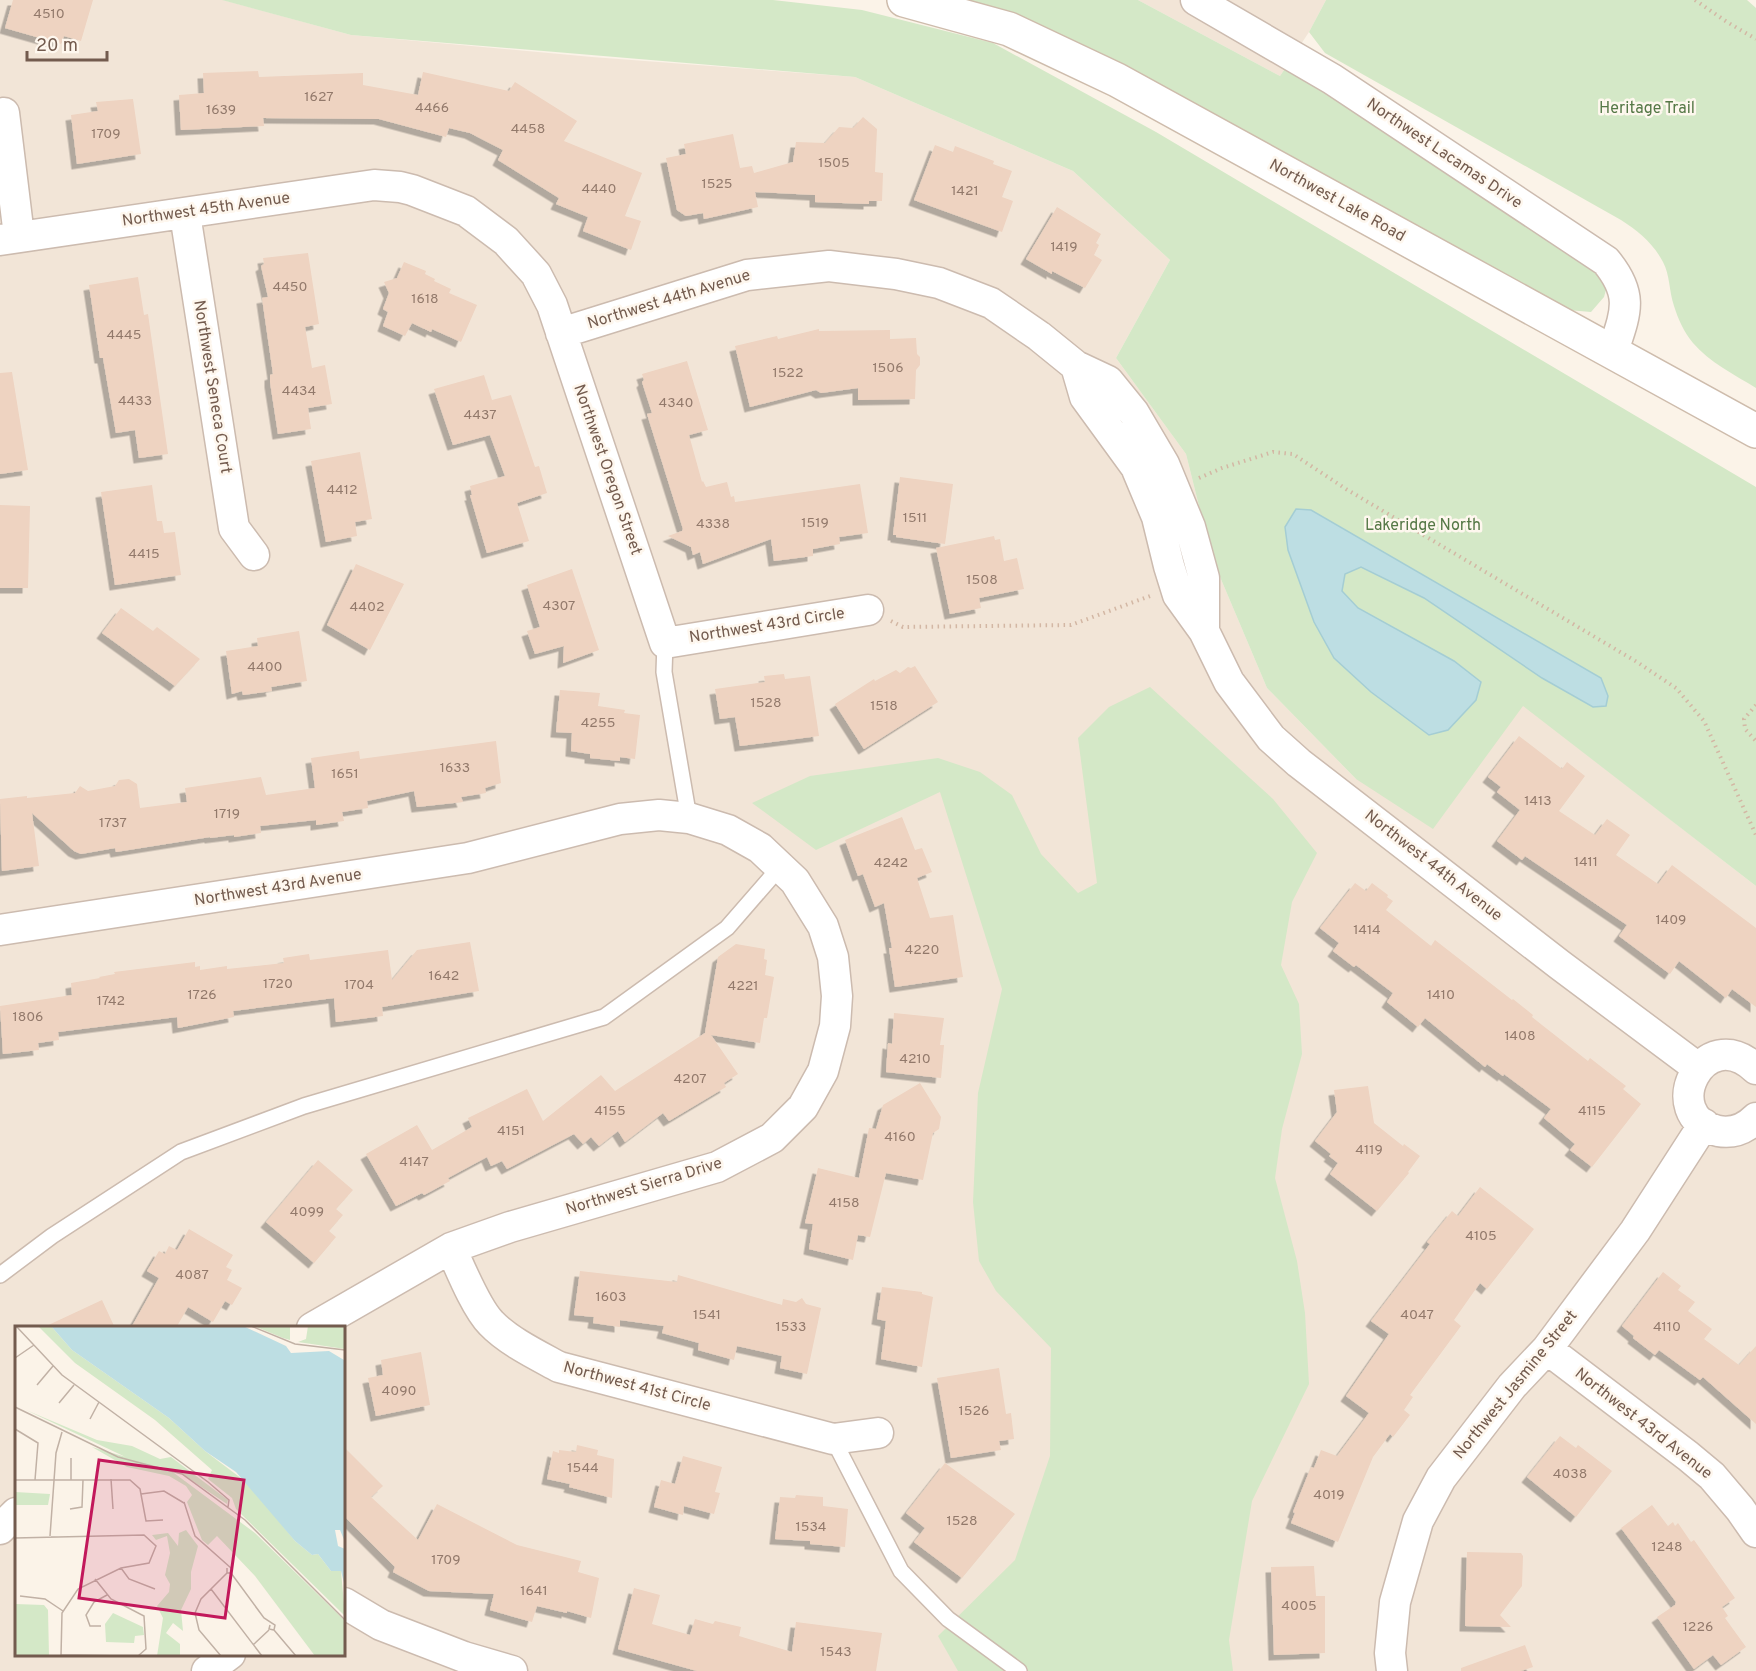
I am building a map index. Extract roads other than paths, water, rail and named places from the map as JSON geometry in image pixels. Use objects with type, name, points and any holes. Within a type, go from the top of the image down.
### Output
[{"type":"main road","name":"Northwest Lake Road","points":[[904,0],[1010,29],[1117,80],[1756,431]]},
{"type":"street","name":"Northwest Lacamas Drive","points":[[1196,0],[1332,79],[1606,261],[1619,278],[1626,295],[1622,325],[1613,351]]},
{"type":"street","points":[[4,113],[10,238]]},
{"type":"street","name":"Northwest 45th Avenue","points":[[10,238],[374,185],[412,190]]},
{"type":"street","name":"Northwest Oregon Street","points":[[412,190],[466,211],[506,242],[536,274],[552,305],[665,643]]},
{"type":"street","name":"Northwest Seneca Court","points":[[185,214],[234,528],[254,555]]},
{"type":"street","name":"Northwest 44th Avenue","points":[[561,333],[747,275],[829,266],[896,274],[928,281],[991,303],[1039,336],[1076,366],[1108,381],[1134,413],[1164,464],[1190,527],[1204,578],[1204,631]]},
{"type":"street","name":"Northwest 44th Avenue","points":[[1076,366],[1085,396],[1136,467],[1157,517],[1168,566],[1179,595],[1204,631],[1229,682],[1271,738],[1299,763],[1698,1068]]},
{"type":"street","name":"Northwest 43rd Circle","points":[[665,643],[868,610]]},
{"type":"street","name":"Northwest Sierra Drive","points":[[315,1326],[451,1248],[510,1227],[717,1167],[772,1138],[802,1107],[823,1071],[835,1026],[837,996],[833,957],[823,926],[795,881],[760,848],[728,830],[689,819],[659,815],[620,819],[554,837]]},
{"type":"street","name":"Northwest 43rd Avenue","points":[[0,930],[468,858],[554,837]]},
{"type":"street","points":[[1756,1069],[1745,1060],[1724,1055],[1709,1059],[1698,1068],[1690,1080],[1689,1101],[1694,1114],[1704,1124],[1717,1131],[1732,1131],[1746,1127],[1756,1118]]},
{"type":"street","name":"Northwest Jasmine Street","points":[[1392,1671],[1390,1653],[1395,1602],[1418,1521],[1441,1478],[1512,1386],[1547,1349],[1635,1231],[1704,1124]]},
{"type":"street","name":"Northwest 41st Circle","points":[[451,1248],[469,1288],[490,1323],[522,1346],[559,1366],[833,1439],[878,1433]]},
{"type":"street","name":"Northwest 43rd Avenue","points":[[1547,1349],[1712,1476],[1756,1532]]},
{"type":"street","points":[[0,1529],[15,1514]]},
{"type":"street","points":[[345,1604],[381,1625],[464,1657],[512,1671]]},
{"type":"street","points":[[207,1671],[227,1656]]},
{"type":"lane","name":"Northwest Oregon Street","points":[[665,643],[664,672],[689,819]]},
{"type":"lane","points":[[0,1275],[52,1236],[181,1152],[304,1106],[604,1017],[728,928],[780,867]]},
{"type":"lane","points":[[833,1439],[867,1509],[902,1572],[948,1619],[1019,1671]]},
{"type":"water","points":[[1296,509],[1311,510],[1601,678],[1608,696],[1606,706],[1593,707],[1542,678],[1424,598],[1361,567],[1345,574],[1342,591],[1358,608],[1454,661],[1481,682],[1476,700],[1448,730],[1429,735],[1371,692],[1334,658],[1314,622],[1288,550],[1285,527]]},
{"type":"park label","name":"Heritage Trail","points":[[1647,109]]},
{"type":"park label","name":"Lakeridge North","points":[[1423,526]]}]
